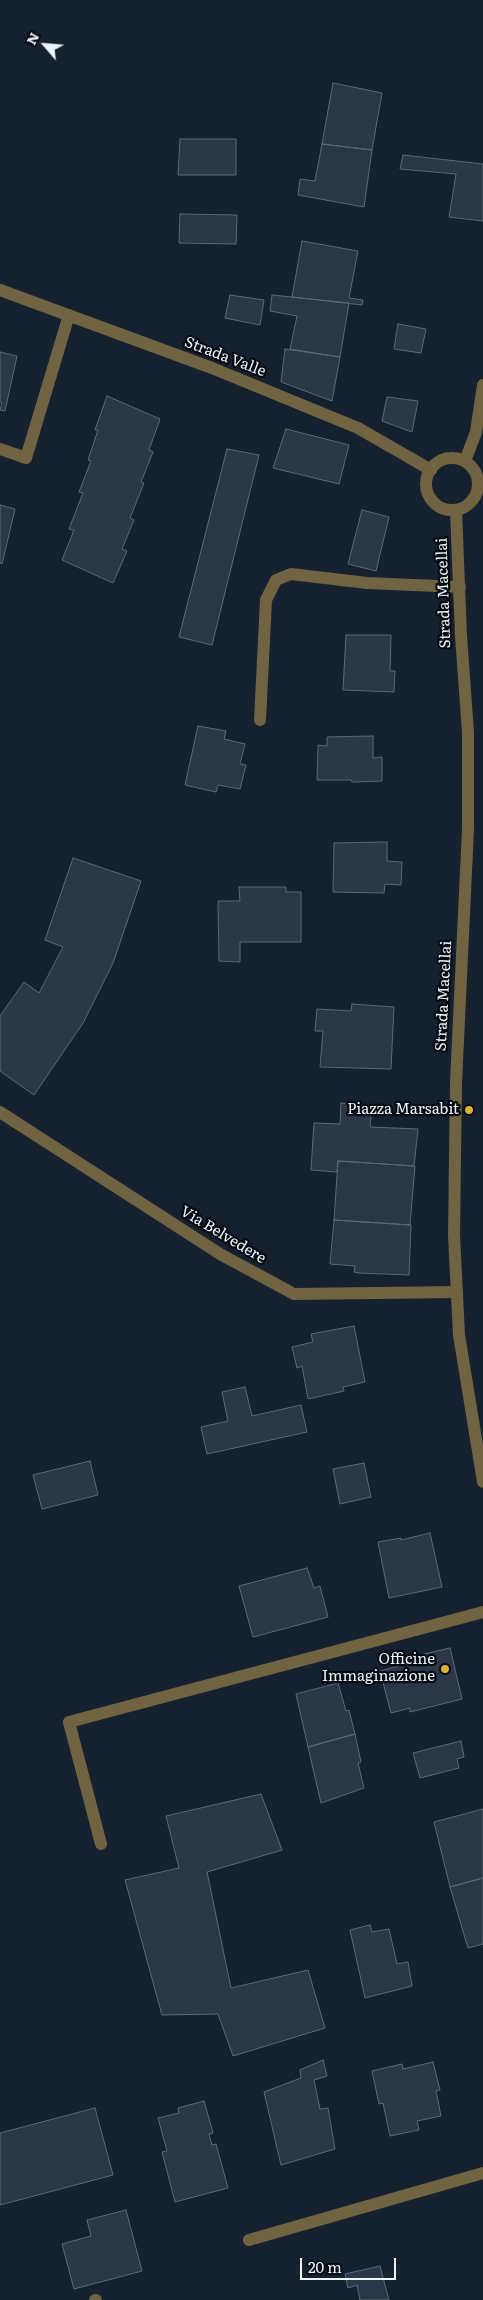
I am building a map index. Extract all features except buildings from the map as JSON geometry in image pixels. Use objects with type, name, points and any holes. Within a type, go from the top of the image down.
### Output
[{"type":"street","name":"Strada Valle","points":[[0,290],[212,368],[358,428],[431,470]]},
{"type":"street","points":[[0,449],[26,458],[69,315]]},
{"type":"street","points":[[465,461],[476,432],[483,386]]},
{"type":"street","points":[[448,458],[465,461],[476,473],[478,490],[469,505],[456,510],[443,509],[435,504],[426,490],[426,481],[431,470],[440,461],[448,458]]},
{"type":"street","name":"Strada Macellai","points":[[456,510],[461,636],[468,732],[468,829],[454,1136],[454,1235],[459,1335],[483,1482]]},
{"type":"street","points":[[260,720],[266,600],[276,580],[291,574],[366,583],[460,587]]},
{"type":"street","name":"Via Belvedere","points":[[0,1112],[220,1254],[294,1294],[457,1292]]},
{"type":"street","points":[[101,1844],[69,1722],[483,1612]]},
{"type":"street","points":[[249,2240],[483,2173]]},
{"type":"place","name":"Piazza Marsabit","points":[[469,1110]]},
{"type":"place","name":"Officine Immaginazione","points":[[445,1669]]}]
